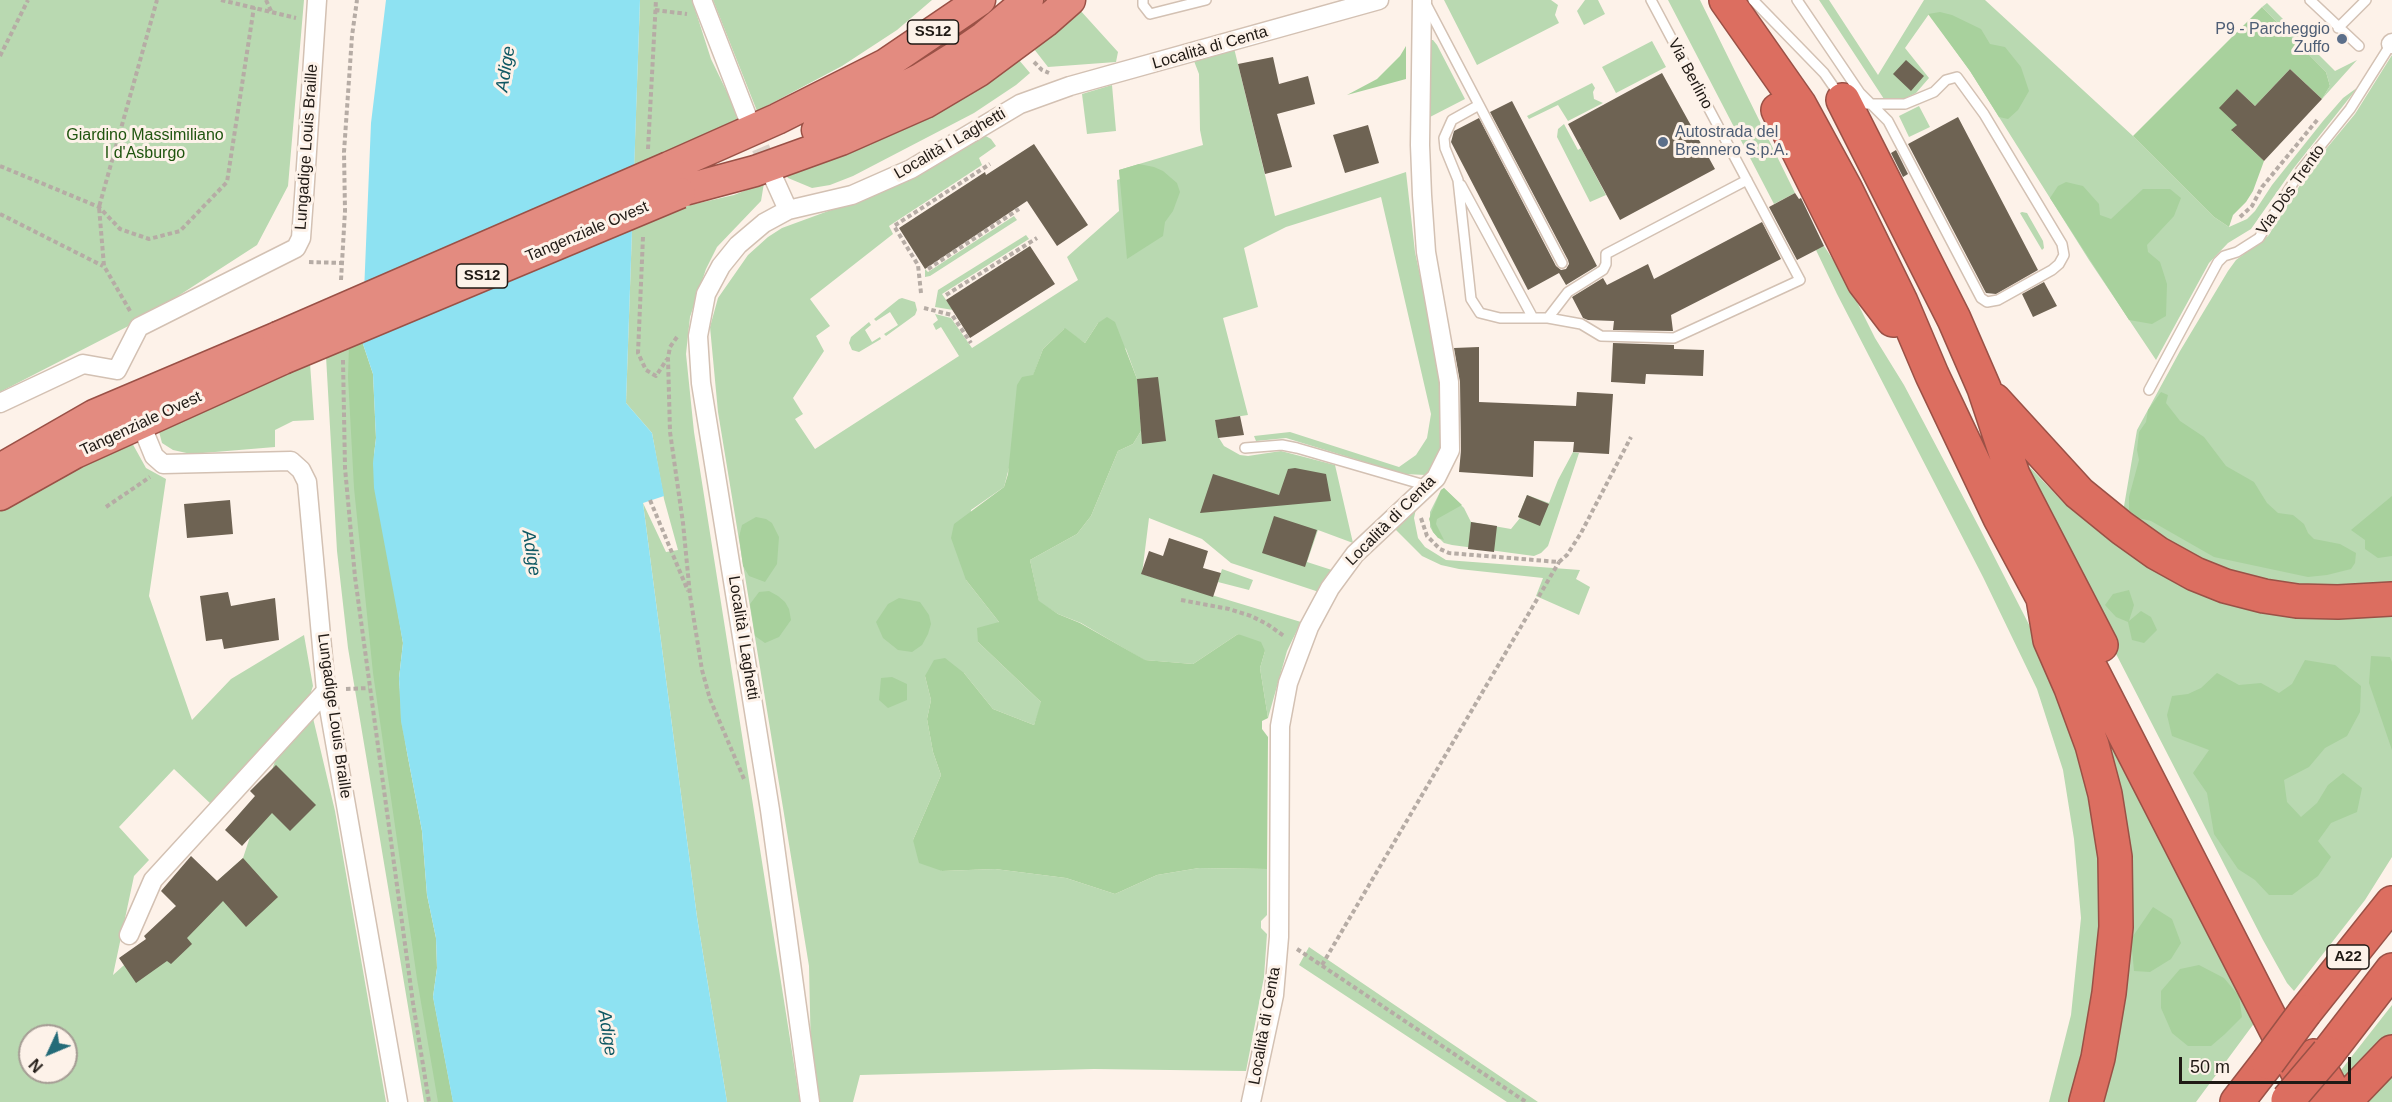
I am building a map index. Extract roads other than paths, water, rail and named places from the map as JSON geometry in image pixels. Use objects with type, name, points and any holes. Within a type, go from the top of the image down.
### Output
[{"type":"highway","points":[[886,64],[957,0]]},
{"type":"highway","name":"Tangenziale Ovest","points":[[679,183],[777,119],[886,64],[980,0]]},
{"type":"highway","name":"Tangenziale Ovest","points":[[0,469],[94,415],[281,348],[679,183],[828,125],[920,79],[984,37],[1028,0]]},
{"type":"highway","points":[[679,183],[755,171],[841,140],[926,103],[979,71],[1045,22],[1070,0]]},
{"type":"highway","points":[[1741,9],[1782,120],[1864,282],[1932,375],[2000,518],[2043,598],[2069,626],[2296,1101]]},
{"type":"highway","points":[[1741,9],[1816,94],[1822,104],[1926,306],[1932,375]]},
{"type":"highway","points":[[1857,102],[1984,388],[2013,475],[2344,1100],[2392,1052]]},
{"type":"highway","name":"Tangenziale Ovest","points":[[0,495],[75,453],[281,348]]},
{"type":"highway","points":[[1984,388],[2044,457],[2079,493],[2157,553],[2195,574],[2225,586],[2297,602],[2392,599]]},
{"type":"highway","points":[[2043,598],[2050,640],[2092,745],[2105,794],[2115,857],[2116,927],[2109,993],[2098,1058],[2086,1102]]},
{"type":"highway","name":"A22","points":[[2237,1102],[2392,903]]},
{"type":"highway","name":"A22","points":[[2296,1101],[2328,1053],[2392,970]]},
{"type":"street","name":"Lungadige Louis Braille","points":[[0,404],[82,364],[117,370],[139,327],[296,248],[301,238],[317,0]]},
{"type":"street","name":"Località di Centa","points":[[1041,95],[1379,0]]},
{"type":"street","name":"Località di Centa","points":[[1251,1102],[1274,995],[1280,937],[1280,726],[1288,683],[1319,606],[1355,554],[1436,478],[1449,455],[1451,413],[1449,382],[1426,252],[1422,195],[1420,137],[1423,0]]},
{"type":"street","points":[[705,8],[747,116]]},
{"type":"street","name":"Località I Laghetti","points":[[810,1102],[770,810],[701,383],[698,336],[706,294],[721,266],[738,245],[764,223],[788,210],[852,195],[895,176],[939,153],[1002,113],[1041,95]]},
{"type":"street","points":[[774,178],[788,210]]},
{"type":"street","name":"Lungadige Louis Braille","points":[[145,434],[154,456],[163,464],[291,461],[301,470],[307,482],[333,691],[398,1102]]},
{"type":"street","points":[[129,935],[153,880],[333,691]]},
{"type":"lane","points":[[1143,0],[1146,10],[1150,14],[1156,14],[1206,0]]},
{"type":"lane","points":[[1423,0],[1562,263]]},
{"type":"lane","name":"Via Berlino","points":[[1548,318],[1581,324],[1601,336],[1674,338],[1800,280],[1651,0]]},
{"type":"lane","points":[[1797,0],[1860,93],[1857,102]]},
{"type":"lane","points":[[2310,0],[2359,46]]},
{"type":"lane","points":[[2338,28],[2366,0]]},
{"type":"lane","points":[[1741,9],[1824,72],[1857,102],[1888,121],[1981,298],[1987,302],[1998,300],[2059,264],[2064,255],[2062,244],[1984,114],[1957,77],[1946,80],[1934,92],[1905,104],[1857,102]]},
{"type":"lane","name":"Via Dòs Trento","points":[[2149,390],[2218,262],[2224,256],[2237,252],[2259,238],[2301,170],[2350,110],[2392,44]]},
{"type":"lane","points":[[1479,105],[1452,120],[1444,138],[1445,148],[1458,180],[1533,318]]},
{"type":"lane","points":[[1458,180],[1471,299],[1474,307],[1480,313],[1488,316],[1533,318],[1548,318],[1568,292],[1603,270],[1606,264],[1605,254],[1747,180]]},
{"type":"lane","points":[[1245,448],[1282,445],[1297,448],[1428,486]]},
{"type":"water","name":"Adige","points":[[386,0],[640,0],[626,403],[652,433],[664,496],[643,503],[697,917],[727,1102],[453,1102],[433,997],[437,968],[436,938],[427,895],[422,831],[401,721],[399,678],[403,643],[374,488],[373,463],[376,438],[373,374],[362,341],[371,123]]},
{"type":"tunnel","points":[[750,123],[772,175]]},
{"type":"place","name":"P9 - Parcheggio Zuffo","points":[[2342,39]]},
{"type":"place","name":"Autostrada del Brennero S.p.A.","points":[[1663,142]]},
{"type":"park label","name":"Giardino Massimiliano I d'Asburgo","points":[[145,145]]}]
